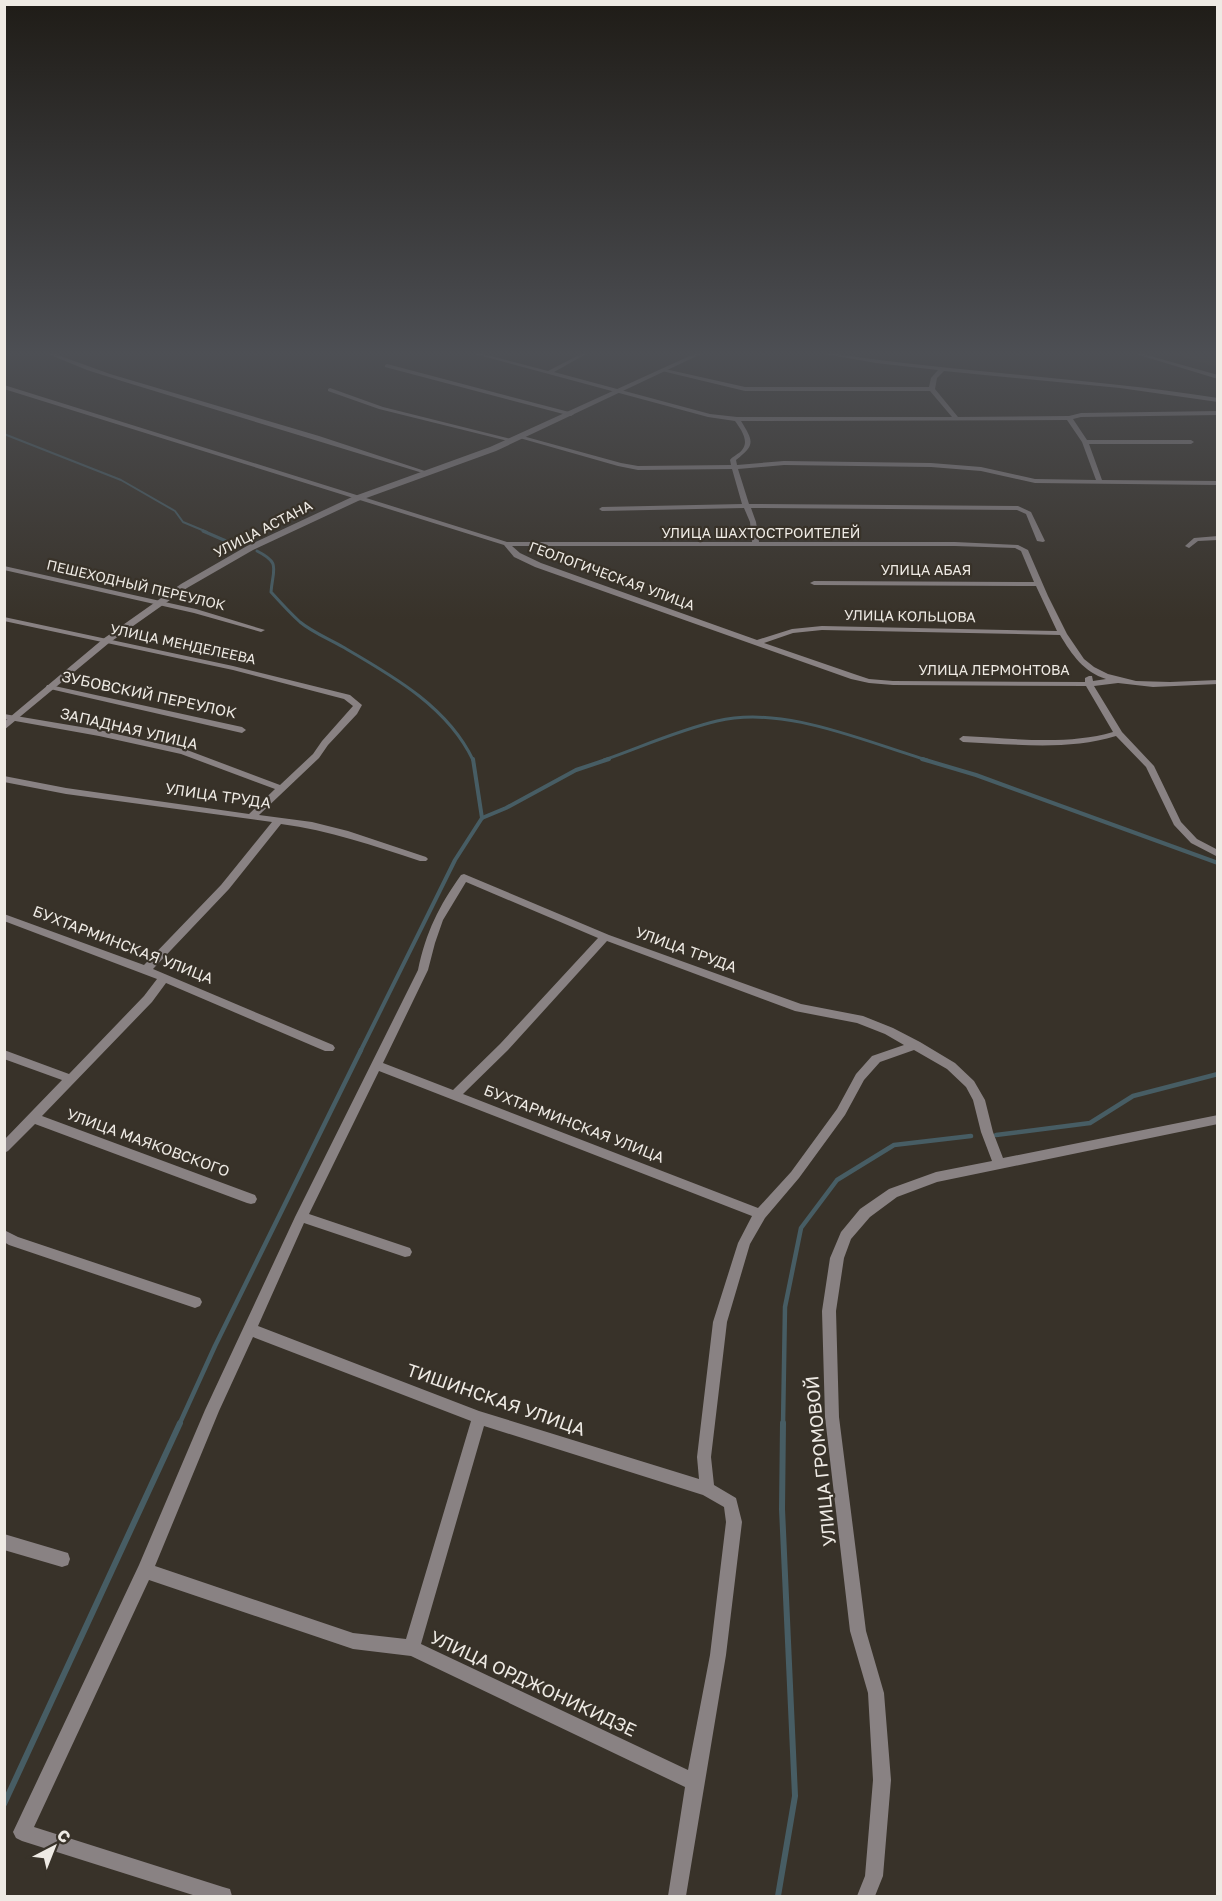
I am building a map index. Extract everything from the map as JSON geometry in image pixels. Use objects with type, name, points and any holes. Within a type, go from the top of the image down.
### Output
[{"type":"street","name":"ГЕОЛОГИЧЕСКАЯ УЛИЦА","points":[[186,443],[355,499],[506,544],[517,555],[538,565],[869,681]]},
{"type":"street","points":[[328,443],[428,473]]},
{"type":"street","name":"УЛИЦА АСТАНА","points":[[4,727],[9,717],[106,641],[159,603],[250,548],[355,499],[505,443]]},
{"type":"street","points":[[531,443],[632,467],[736,467],[784,463],[931,465],[981,469],[1027,481],[1218,483]]},
{"type":"street","points":[[748,443],[745,451],[733,460],[753,522],[756,544]]},
{"type":"street","points":[[1085,443],[1100,482]]},
{"type":"street","points":[[602,509],[747,506],[1024,509],[1029,513],[1041,541]]},
{"type":"street","points":[[1189,546],[1196,539],[1218,538]]},
{"type":"street","name":"УЛИЦА ШАХТОСТРОИТЕЛЕЙ","points":[[506,544],[955,543],[1016,546],[1024,550],[1038,584]]},
{"type":"street","name":"ПЕШЕХОДНЫЙ ПЕРЕУЛОК","points":[[4,568],[196,611],[261,630]]},
{"type":"street","name":"УЛИЦА АБАЯ","points":[[814,583],[1038,584]]},
{"type":"street","points":[[1038,584],[1064,633],[1089,668],[1089,684],[1118,733],[1150,766],[1177,823],[1194,842],[1218,854]]},
{"type":"street","name":"УЛИЦА МЕНДЕЛЕЕВА","points":[[4,619],[233,668],[347,696],[354,701],[358,705],[354,712],[324,743],[316,756],[280,788]]},
{"type":"street","name":"УЛИЦА КОЛЬЦОВА","points":[[758,642],[792,631],[822,628],[1064,633]]},
{"type":"street","name":"УЛИЦА ЛЕРМОНТОВА","points":[[1089,668],[1119,680],[1142,683],[1218,682]]},
{"type":"street","name":"УЛИЦА ЛЕРМОНТОВА","points":[[869,681],[1089,684],[1119,680]]},
{"type":"street","name":"ЗУБОВСКИЙ ПЕРЕУЛОК","points":[[50,687],[242,729]]},
{"type":"street","name":"ЗАПАДНАЯ УЛИЦА","points":[[9,717],[99,733],[184,752],[280,788]]},
{"type":"street","points":[[963,739],[1064,741],[1097,739],[1118,733]]},
{"type":"street","name":"УЛИЦА ТРУДА","points":[[4,779],[279,820],[348,834],[423,859]]},
{"type":"street","points":[[252,816],[280,788]]},
{"type":"street","points":[[146,970],[225,887],[279,820]]},
{"type":"street","name":"УЛИЦА ТРУДА","points":[[376,1065],[423,970],[430,934],[440,911],[464,877],[605,937],[799,1008],[859,1019],[916,1045],[951,1066],[969,1084],[980,1100],[987,1132],[1000,1165]]},
{"type":"street","name":"БУХТАРМИНСКАЯ УЛИЦА","points":[[4,917],[164,977],[329,1048]]},
{"type":"street","points":[[455,1095],[504,1047],[605,937]]},
{"type":"street","points":[[4,1148],[148,999],[164,977]]},
{"type":"street","points":[[707,1489],[704,1456],[720,1322],[744,1243],[760,1214],[795,1175],[841,1112],[860,1077],[876,1059],[916,1045]]},
{"type":"street","points":[[4,1054],[72,1079]]},
{"type":"street","points":[[223,1896],[22,1832],[145,1571],[212,1410],[249,1329],[376,1065]]},
{"type":"street","name":"БУХТАРМИНСКАЯ УЛИЦА","points":[[376,1065],[760,1214]]},
{"type":"street","name":"УЛИЦА МАЯКОВСКОГО","points":[[33,1118],[251,1199]]},
{"type":"street","name":"УЛИЦА ГРОМОВОЙ","points":[[866,1896],[874,1876],[882,1780],[876,1693],[858,1630],[832,1417],[829,1311],[837,1258],[846,1236],[865,1213],[893,1192],[936,1177],[1218,1119]]},
{"type":"street","points":[[301,1217],[405,1252]]},
{"type":"street","points":[[4,1235],[14,1241],[195,1302]]},
{"type":"street","name":"ТИШИНСКАЯ УЛИЦА","points":[[249,1329],[479,1418],[707,1489],[731,1503],[734,1522],[718,1656],[695,1782]]},
{"type":"street","points":[[412,1648],[479,1418]]},
{"type":"street","points":[[4,1542],[62,1559]]},
{"type":"street","name":"УЛИЦА ОРДЖОНИКИДЗЕ","points":[[145,1571],[353,1641],[412,1648],[695,1782]]},
{"type":"street","points":[[677,1896],[695,1782]]},
{"type":"waterway","points":[[26,443],[121,480],[175,511],[183,522],[207,532]]},
{"type":"waterway","points":[[203,531],[233,544]]},
{"type":"waterway","points":[[257,551],[273,563],[271,592],[300,622],[381,669],[417,694],[449,724],[473,760]]},
{"type":"waterway","points":[[604,760],[689,729],[743,717],[796,721],[823,727],[927,760]]},
{"type":"waterway","points":[[473,759],[482,818]]},
{"type":"waterway","points":[[482,818],[506,808],[576,770],[609,759]]},
{"type":"waterway","points":[[922,759],[976,775],[1218,863]]},
{"type":"waterway","points":[[360,1052],[455,860],[482,818]]},
{"type":"waterway","points":[[179,1425],[215,1346],[361,1050]]},
{"type":"waterway","points":[[996,1135],[1090,1123],[1133,1096],[1218,1074]]},
{"type":"waterway","points":[[783,1425],[785,1307],[801,1228],[837,1180],[894,1145],[971,1136]]},
{"type":"waterway","points":[[4,1804],[180,1423]]},
{"type":"waterway","points":[[778,1896],[795,1796],[782,1509],[783,1423]]}]
